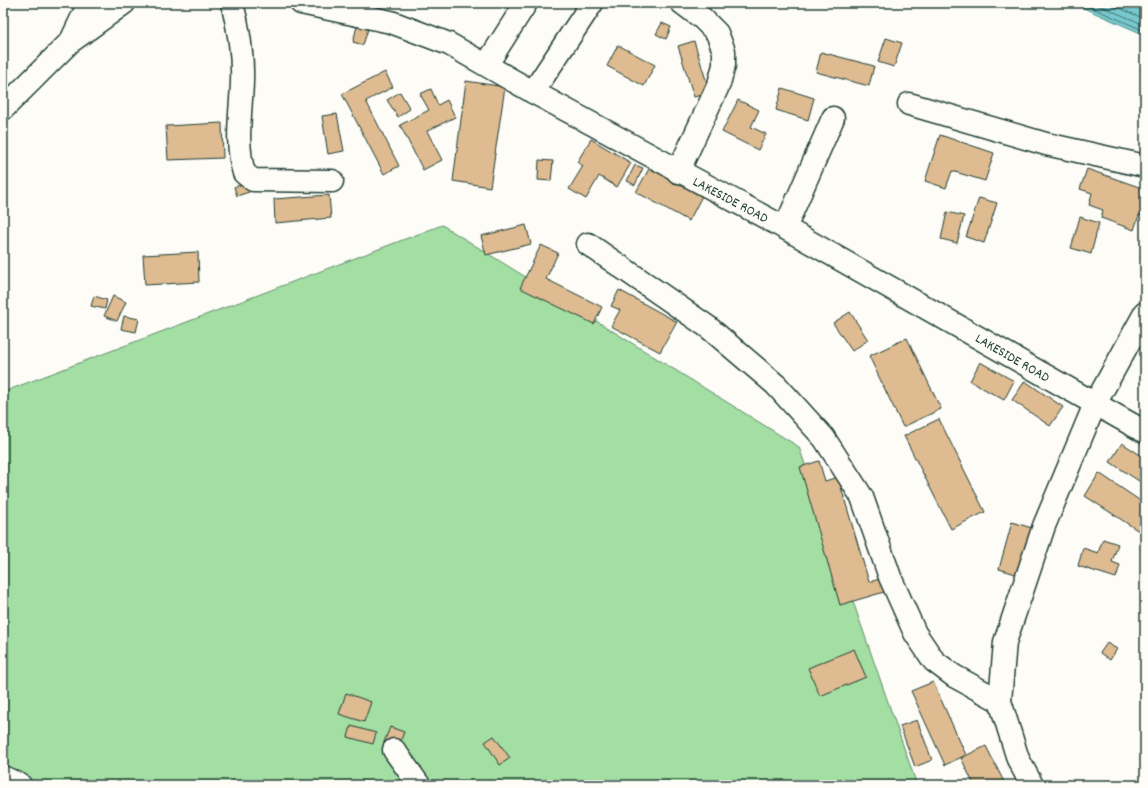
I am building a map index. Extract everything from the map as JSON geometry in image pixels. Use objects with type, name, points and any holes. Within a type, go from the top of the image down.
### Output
[{"type":"street","points":[[70,42],[89,3]]},
{"type":"street","points":[[101,3],[112,6],[124,3]]},
{"type":"street","points":[[3,109],[70,42],[124,3]]},
{"type":"street","points":[[232,3],[242,58],[238,127],[239,148],[244,173],[253,180],[332,182]]},
{"type":"street","name":"LAKESIDE ROAD","points":[[301,3],[391,22],[449,44],[678,172],[786,228],[1145,432]]},
{"type":"street","points":[[487,64],[526,3]]},
{"type":"street","points":[[533,92],[592,3]]},
{"type":"street","points":[[678,172],[719,84],[724,64],[724,51],[717,33],[702,18],[682,3]]},
{"type":"street","points":[[909,104],[1046,144],[1145,166]]},
{"type":"street","points":[[786,228],[834,118]]},
{"type":"street","points":[[588,244],[708,327],[776,386],[824,438],[862,497],[890,577],[915,633],[934,661],[954,676],[1000,701]]},
{"type":"street","points":[[1032,785],[1018,760],[1000,701],[1005,642],[1044,526],[1096,404],[1145,313]]},
{"type":"street","points":[[394,750],[419,785]]},
{"type":"street","points":[[3,778],[20,785]]},
{"type":"green space","points":[[442,225],[799,447],[917,785],[3,785],[3,392]]},
{"type":"water","points":[[1072,3],[1145,3],[1145,35]]},
{"type":"building","points":[[662,23],[671,27],[666,39],[656,34]]},
{"type":"building","points":[[357,26],[368,29],[363,45],[353,42]]},
{"type":"building","points":[[886,38],[902,43],[894,67],[878,62]]},
{"type":"building","points":[[694,41],[710,93],[694,97],[678,46]]},
{"type":"building","points":[[618,45],[655,65],[644,86],[607,66]]},
{"type":"building","points":[[821,52],[874,66],[869,86],[816,72]]},
{"type":"building","points":[[385,72],[393,87],[366,101],[399,166],[384,174],[342,94]]},
{"type":"building","points":[[466,81],[505,87],[490,187],[453,181]]},
{"type":"building","points":[[782,88],[814,98],[808,120],[776,110]]},
{"type":"building","points":[[431,89],[438,105],[447,100],[455,117],[427,131],[442,160],[423,170],[400,125],[429,110],[420,94]]},
{"type":"building","points":[[400,92],[410,109],[398,117],[387,100]]},
{"type":"building","points":[[738,100],[759,110],[751,127],[766,134],[758,150],[722,132]]},
{"type":"building","points":[[337,114],[344,151],[328,154],[322,116]]},
{"type":"building","points":[[222,123],[223,158],[168,160],[166,126]]},
{"type":"building","points":[[940,135],[994,153],[985,181],[952,171],[946,188],[925,181]]},
{"type":"building","points":[[591,139],[631,163],[617,187],[599,176],[586,199],[569,189],[583,166],[577,162]]},
{"type":"building","points":[[539,160],[553,161],[551,181],[538,180]]},
{"type":"building","points":[[635,165],[643,168],[635,185],[627,181]]},
{"type":"building","points":[[650,167],[702,196],[689,221],[636,192]]},
{"type":"building","points":[[1087,169],[1145,189],[1145,217],[1139,215],[1134,230],[1101,218],[1103,210],[1089,205],[1092,193],[1080,189]]},
{"type":"building","points":[[248,182],[252,191],[237,196],[234,187]]},
{"type":"building","points":[[329,195],[331,218],[275,223],[274,199]]},
{"type":"building","points":[[979,198],[997,203],[984,243],[966,237]]},
{"type":"building","points":[[947,212],[964,216],[957,243],[941,239]]},
{"type":"building","points":[[1080,217],[1099,223],[1091,254],[1071,248]]},
{"type":"building","points":[[526,225],[531,244],[486,255],[481,236]]},
{"type":"building","points":[[541,245],[558,253],[546,279],[602,307],[594,324],[520,288]]},
{"type":"building","points":[[198,252],[199,282],[145,285],[143,255]]},
{"type":"building","points":[[619,290],[677,322],[660,352],[611,326],[620,310],[611,306]]},
{"type":"building","points":[[94,296],[107,300],[105,309],[91,306]]},
{"type":"building","points":[[113,296],[126,302],[117,321],[104,316]]},
{"type":"building","points":[[850,312],[868,340],[852,351],[833,323]]},
{"type":"building","points":[[124,316],[139,319],[136,332],[121,329]]},
{"type":"building","points":[[907,338],[941,409],[903,427],[869,356]]},
{"type":"building","points":[[980,362],[1014,381],[1004,400],[970,381]]},
{"type":"building","points":[[1025,381],[1063,407],[1050,426],[1012,400]]},
{"type":"building","points":[[939,419],[985,512],[951,529],[904,436]]},
{"type":"building","points":[[1122,443],[1145,458],[1145,485],[1110,462]]},
{"type":"building","points":[[819,461],[825,481],[838,477],[869,582],[880,579],[884,592],[840,605],[800,467]]},
{"type":"building","points":[[1099,473],[1145,504],[1145,535],[1085,496]]},
{"type":"building","points":[[1012,522],[1032,528],[1019,575],[999,569]]},
{"type":"building","points":[[1103,539],[1118,544],[1112,562],[1120,565],[1116,578],[1078,566],[1083,548],[1098,553]]},
{"type":"building","points":[[1107,643],[1117,649],[1110,660],[1100,653]]},
{"type":"building","points":[[854,649],[866,677],[820,696],[808,668]]},
{"type":"building","points":[[933,682],[966,755],[945,765],[911,691]]},
{"type":"building","points":[[346,693],[371,702],[364,722],[339,714]]},
{"type":"building","points":[[917,720],[932,760],[915,767],[900,726]]},
{"type":"building","points":[[351,726],[376,733],[373,744],[348,737]]},
{"type":"building","points":[[390,727],[404,732],[397,750],[383,745]]},
{"type":"building","points":[[494,736],[510,758],[500,765],[485,742]]},
{"type":"building","points":[[986,746],[1004,782],[998,785],[974,785],[961,758]]}]
